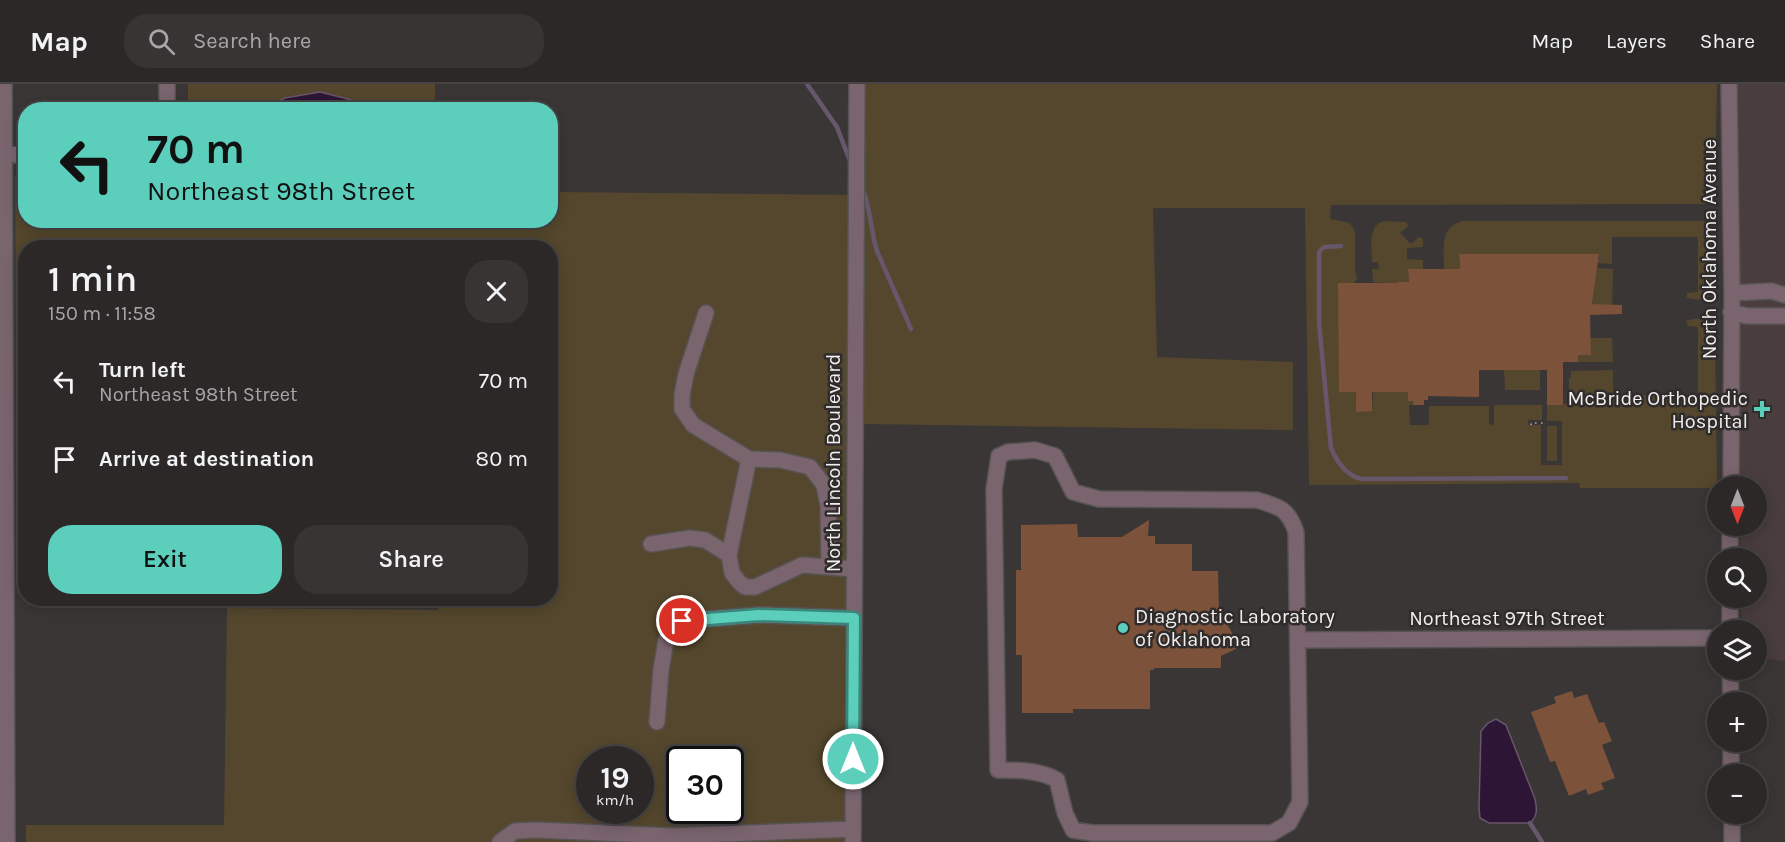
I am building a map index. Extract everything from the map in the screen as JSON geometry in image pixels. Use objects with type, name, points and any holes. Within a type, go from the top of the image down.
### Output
[{"type":"street","points":[[4,84],[2,153],[3,616],[7,842]]},
{"type":"street","points":[[167,84],[167,102]]},
{"type":"street","name":"North Lincoln Boulevard","points":[[853,836],[856,84]]},
{"type":"street","name":"North Oklahoma Avenue","points":[[1729,84],[1732,293],[1731,476]]},
{"type":"street","points":[[2,153],[18,155]]},
{"type":"street","points":[[1732,293],[1771,291],[1785,295]]},
{"type":"street","points":[[1731,312],[1747,316],[1785,315]]},
{"type":"street","points":[[706,313],[686,374],[681,395],[682,409],[693,425],[749,459],[780,460],[810,466],[824,485],[828,505],[829,567]]},
{"type":"street","points":[[1035,450],[1055,456],[1073,492],[1100,499],[1257,500],[1279,506],[1291,517],[1296,532],[1298,640],[1300,802],[1289,823],[1272,833],[1092,833],[1073,830],[1065,813],[1057,780],[1049,775],[998,770],[994,489],[999,456],[1008,452],[1035,450]]},
{"type":"street","points":[[749,459],[729,555],[732,573],[739,582],[746,587],[755,587],[802,565],[854,569]]},
{"type":"street","points":[[651,544],[690,538],[705,540],[729,555]]},
{"type":"street","points":[[657,722],[666,640],[682,621],[759,615],[854,618]]},
{"type":"street","name":"Northeast 97th Street","points":[[1298,640],[1707,638]]},
{"type":"street","points":[[1732,824],[1732,842]]},
{"type":"street","points":[[500,842],[515,831],[536,830],[612,837],[853,836]]},
{"type":"path","points":[[1531,425],[1531,423],[1545,423]]},
{"type":"shaded area","points":[[188,84],[435,84],[435,102],[188,102]]},
{"type":"shaded area","points":[[861,84],[1717,84],[1715,182],[1713,187],[1702,189],[1703,194],[1714,198],[1712,203],[1331,205],[1330,219],[1350,223],[1355,232],[1356,411],[1372,411],[1373,392],[1408,380],[1413,405],[1409,405],[1410,425],[1429,425],[1429,406],[1489,406],[1489,424],[1494,425],[1494,405],[1542,405],[1542,420],[1528,420],[1528,425],[1541,425],[1541,465],[1562,465],[1562,421],[1547,421],[1547,405],[1569,404],[1571,371],[1613,370],[1613,395],[1698,395],[1698,327],[1688,326],[1686,321],[1704,320],[1715,331],[1717,476],[1707,476],[1707,488],[1580,488],[1579,483],[1309,485],[1305,208],[1153,208],[1157,357],[1293,362],[1293,430],[864,424],[849,435],[845,842],[26,842],[26,825],[224,825],[227,608],[438,610],[438,606],[558,606],[558,240],[18,240],[18,395],[16,395],[15,177],[18,177],[18,228],[558,228],[558,192],[862,195]]},
{"type":"shaded area","name":"McBride Orthopedic Hospital","points":[[1736,84],[1785,84],[1785,661],[1767,659],[1767,620],[1741,620],[1741,608],[1767,608],[1767,548],[1740,548],[1740,536],[1767,536],[1767,476],[1739,476]]},
{"type":"shaded area","points":[[320,92],[355,102],[277,102],[285,98]]},
{"type":"shaded area","points":[[1383,221],[1406,222],[1408,226],[1400,233],[1411,244],[1419,237],[1423,239],[1423,247],[1407,248],[1407,259],[1423,260],[1423,269],[1408,269],[1409,282],[1398,282],[1400,307],[1389,283],[1373,282],[1372,269],[1379,269],[1378,262],[1372,262],[1372,233]]},
{"type":"shaded area","points":[[1462,221],[1710,222],[1715,228],[1715,288],[1703,299],[1687,298],[1687,293],[1698,292],[1698,237],[1612,237],[1612,264],[1598,263],[1599,254],[1459,255],[1460,269],[1444,269],[1446,234],[1455,224]]},
{"type":"shaded area","points":[[1597,268],[1613,269],[1612,315],[1609,305],[1592,304]]},
{"type":"shaded area","points":[[1590,338],[1612,338],[1613,362],[1578,362],[1578,355],[1591,355]]},
{"type":"shaded area","points":[[1504,370],[1540,370],[1540,390],[1505,390]]},
{"type":"shaded area","points":[[1547,426],[1557,426],[1557,461],[1547,461]]},
{"type":"shaded area","points":[[1496,719],[1506,725],[1535,799],[1536,812],[1530,823],[1489,823],[1480,818],[1481,731],[1488,723]]},
{"type":"building","points":[[1459,254],[1599,254],[1592,304],[1622,305],[1622,314],[1590,315],[1591,355],[1578,355],[1578,362],[1563,362],[1563,405],[1547,405],[1547,370],[1479,370],[1479,397],[1428,396],[1428,400],[1424,400],[1424,405],[1413,405],[1413,401],[1408,401],[1408,392],[1372,392],[1372,411],[1356,412],[1356,392],[1339,392],[1338,283],[1409,282],[1408,269],[1460,269]]},
{"type":"building","name":"Diagnostic Laboratory of Oklahoma","points":[[1149,520],[1148,536],[1155,536],[1155,544],[1192,544],[1192,571],[1218,571],[1219,610],[1240,647],[1221,656],[1221,668],[1154,668],[1150,670],[1150,709],[1073,709],[1073,713],[1022,713],[1022,655],[1016,655],[1016,570],[1021,570],[1021,525],[1077,524],[1078,537],[1122,537]]},
{"type":"building","points":[[1572,691],[1574,698],[1587,694],[1599,723],[1604,722],[1612,741],[1602,745],[1615,778],[1601,783],[1604,789],[1588,795],[1586,789],[1569,796],[1555,761],[1550,762],[1531,712],[1556,703],[1554,697]]},
{"type":"waterway","points":[[807,84],[837,127],[850,161]]},
{"type":"waterway","points":[[861,185],[867,201],[877,251],[911,329]]},
{"type":"waterway","points":[[1341,246],[1324,247],[1319,252],[1319,323],[1331,448],[1343,468],[1351,475],[1362,479],[1566,478]]},
{"type":"waterway","points":[[1530,823],[1542,842]]},
{"type":"place","name":"McBride Orthopedic Hospital","points":[[1762,409]]},
{"type":"place","name":"Diagnostic Laboratory of Oklahoma","points":[[1123,628]]},
{"type":"route","points":[[682,621],[759,615],[854,618],[853,759]]}]
